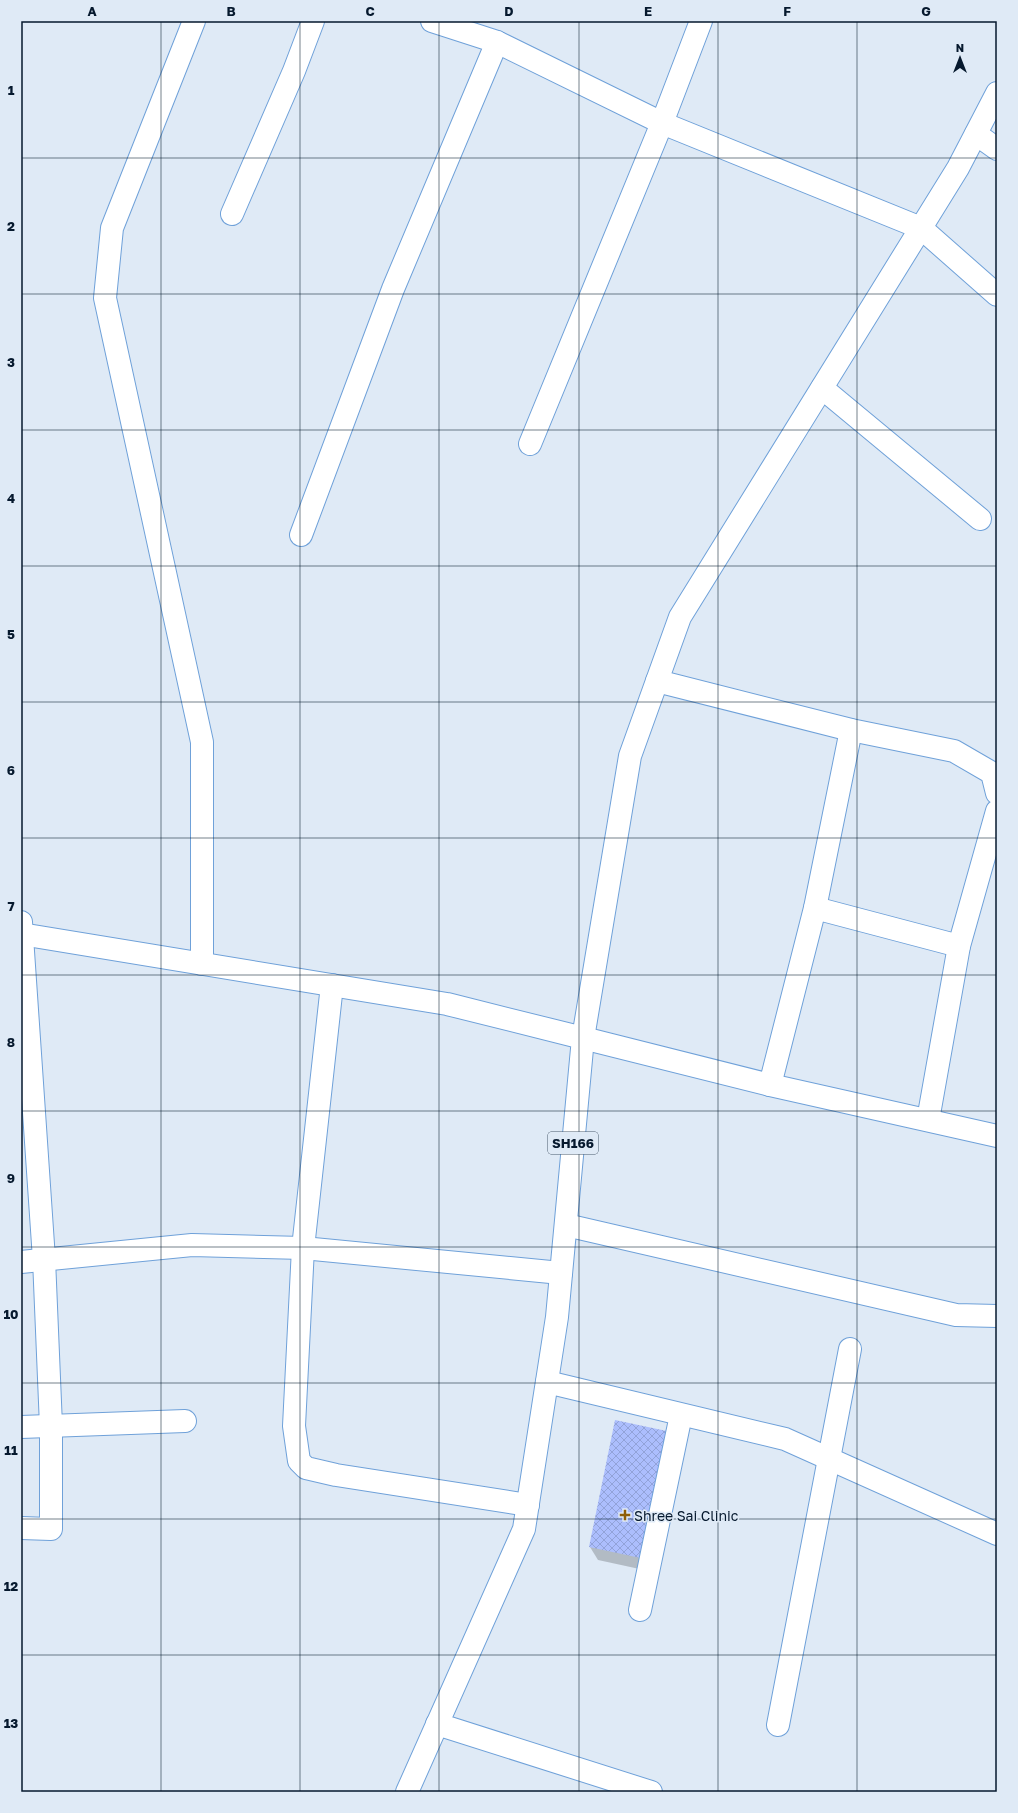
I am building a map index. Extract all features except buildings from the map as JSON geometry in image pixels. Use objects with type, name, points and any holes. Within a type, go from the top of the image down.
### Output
[{"type":"street","points":[[194,21],[112,228],[105,298],[202,742],[202,964]]},
{"type":"street","points":[[232,214],[294,71],[312,21]]},
{"type":"street","points":[[432,21],[497,42],[662,123],[921,228],[997,295]]},
{"type":"street","points":[[530,444],[662,123],[701,21]]},
{"type":"street","points":[[301,535],[393,289],[497,42]]},
{"type":"street","points":[[583,1038],[630,756],[680,618],[958,168],[997,92]]},
{"type":"street","points":[[976,134],[997,150]]},
{"type":"street","points":[[822,388],[980,519]]},
{"type":"street","points":[[657,681],[851,730],[954,751],[992,772],[997,793]]},
{"type":"street","points":[[770,1084],[815,908],[851,730]]},
{"type":"street","points":[[928,1120],[959,946],[997,811]]},
{"type":"street","points":[[815,908],[959,946]]},
{"type":"street","points":[[21,1528],[51,1529],[51,1426],[44,1259],[22,930],[202,964],[447,1004],[770,1084],[997,1136]]},
{"type":"street","points":[[332,985],[303,1248],[294,1426],[299,1461],[306,1468],[336,1475],[528,1506]]},
{"type":"street","name":"SH166","points":[[407,1792],[524,1529],[557,1317],[583,1038]]},
{"type":"street","points":[[566,1224],[956,1315],[997,1316]]},
{"type":"street","points":[[21,1262],[192,1245],[303,1248],[561,1273]]},
{"type":"street","points":[[778,1725],[850,1349]]},
{"type":"street","points":[[547,1382],[785,1439],[997,1534]]},
{"type":"street","points":[[640,1610],[681,1415]]},
{"type":"street","points":[[21,1427],[185,1421]]},
{"type":"street","points":[[437,1724],[651,1792]]},
{"type":"place","name":"Shree Sai Clinic","points":[[625,1515]]}]
